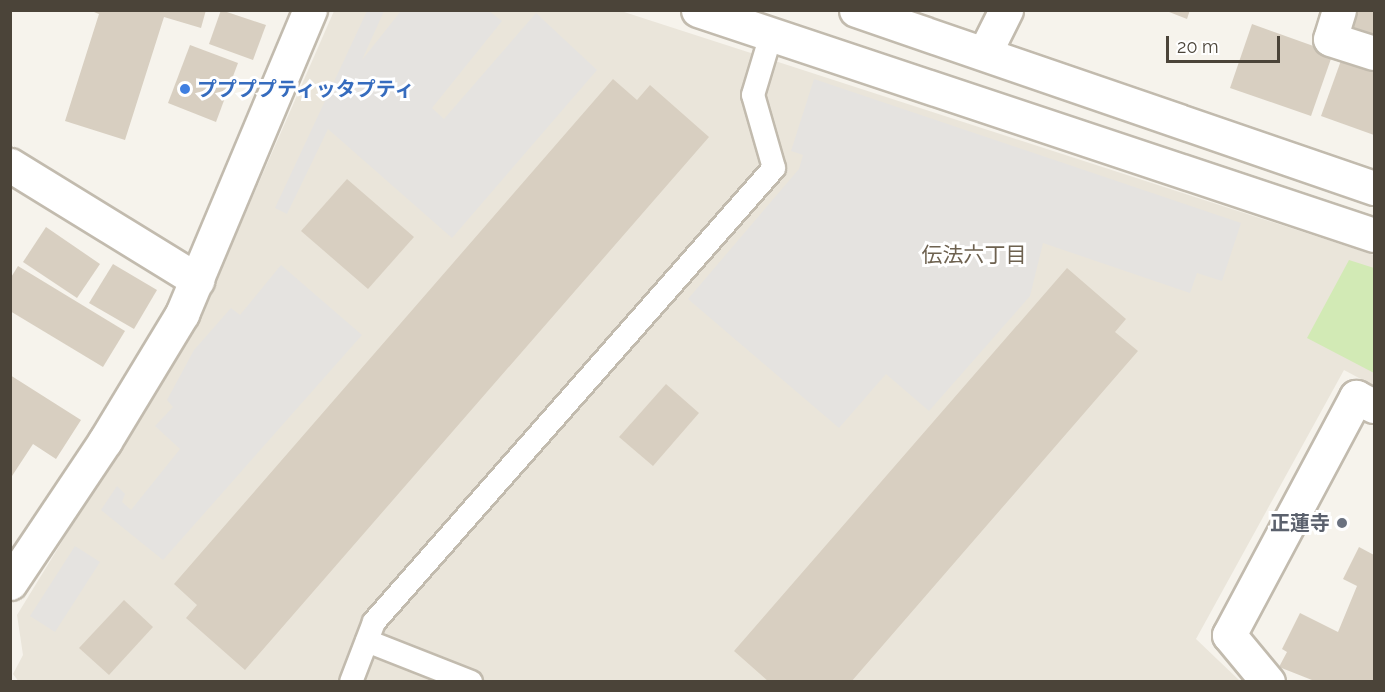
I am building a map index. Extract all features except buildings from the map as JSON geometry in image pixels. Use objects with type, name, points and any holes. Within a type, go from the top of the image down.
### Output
[{"type":"street","points":[[10,584],[105,441],[182,314],[310,10]]},
{"type":"street","points":[[698,10],[1374,235]]},
{"type":"street","points":[[856,10],[984,52],[1374,189]]},
{"type":"street","points":[[984,52],[1006,10]]},
{"type":"street","points":[[1339,10],[1330,39],[1374,53]]},
{"type":"street","points":[[10,165],[196,280]]},
{"type":"street","points":[[1268,681],[1229,635],[1356,397],[1374,406]]},
{"type":"lane","points":[[351,681],[374,622],[774,168],[753,95],[771,35]]},
{"type":"lane","points":[[367,641],[471,681]]},
{"type":"shaded area","points":[[334,11],[621,11],[1374,255],[1374,386],[1344,370],[1196,639],[1240,681],[19,682],[13,674],[23,655],[17,615],[201,315]]},
{"type":"shaded area","points":[[367,11],[384,11],[362,60],[401,11],[489,11],[502,21],[432,108],[444,119],[536,13],[597,70],[452,238],[328,129],[287,214],[275,208]]},
{"type":"shaded area","points":[[814,79],[1241,223],[1222,281],[1197,273],[1190,293],[1043,243],[1030,296],[929,411],[886,374],[839,428],[688,299],[799,169],[803,155],[791,151]]},
{"type":"shaded area","points":[[281,265],[362,335],[163,560],[101,510],[117,486],[125,494],[122,502],[131,510],[180,449],[155,426],[173,407],[167,400],[194,350],[231,308],[240,315]]},
{"type":"shaded area","points":[[75,546],[100,562],[55,632],[30,616]]},
{"type":"green space","points":[[1349,260],[1374,268],[1374,373],[1307,338]]},
{"type":"place","name":"ププププティッタプティ","points":[[185,89]]},
{"type":"place","name":"正蓮寺","points":[[1342,523]]},
{"type":"district","name":"伝法六丁目","points":[[974,255]]}]
